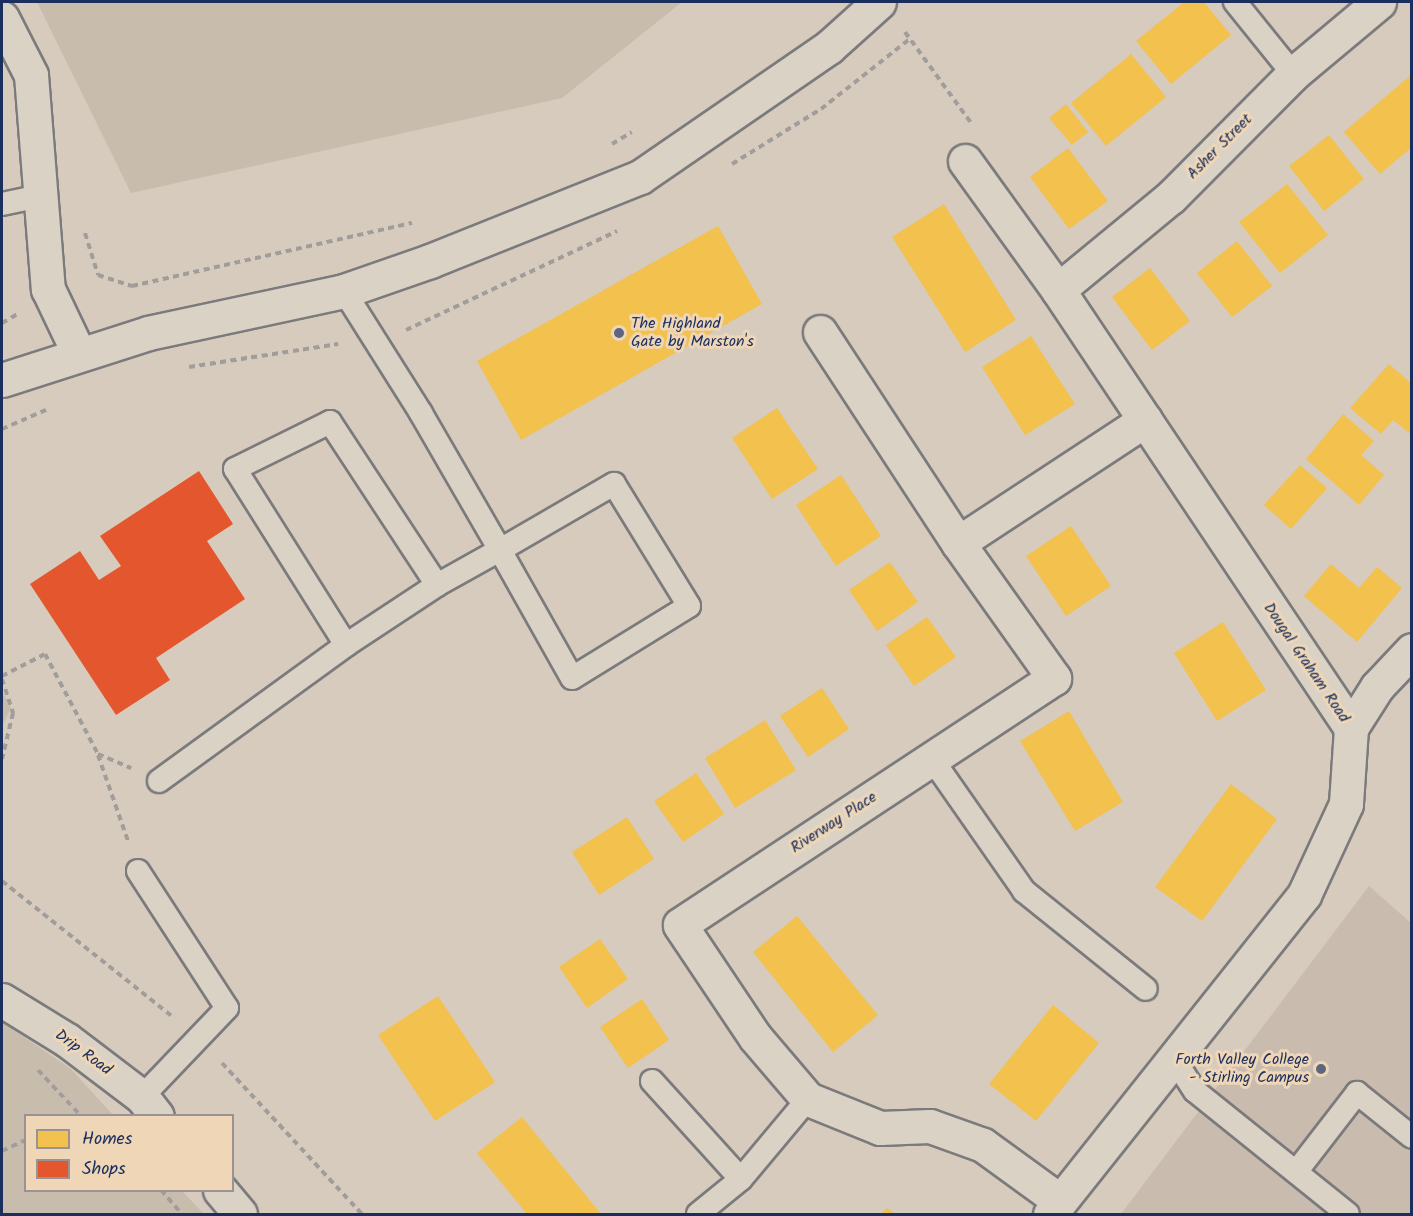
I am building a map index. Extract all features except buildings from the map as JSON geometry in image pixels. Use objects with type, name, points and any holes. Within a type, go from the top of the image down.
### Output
[{"type":"street","name":"Asher Street","points":[[1058,290],[1171,196],[1293,74],[1379,2]]},
{"type":"street","points":[[2,380],[148,333],[344,291],[430,261],[640,177],[829,46],[878,3]]},
{"type":"street","points":[[2,18],[31,75],[48,289],[79,354]]},
{"type":"street","name":"Dougal Graham Road","points":[[965,160],[1058,290],[1351,728],[1346,804],[1304,895],[1055,1208]]},
{"type":"street","name":"Riverway Place","points":[[820,332],[958,543],[1054,678],[680,925],[755,1037],[808,1099],[880,1128],[930,1126],[983,1144],[1055,1208]]},
{"type":"street","points":[[958,543],[1145,420]]},
{"type":"street","points":[[1351,728],[1377,687],[1412,650]]},
{"type":"street","name":"Drip Road","points":[[2,1000],[67,1040],[149,1106]]},
{"type":"street","points":[[221,1192],[240,1215]]},
{"type":"lane","points":[[1234,2],[1293,74]]},
{"type":"lane","points":[[2,204],[40,196]]},
{"type":"lane","points":[[159,781],[346,645],[437,585],[500,550],[614,484],[689,606],[572,678],[500,550],[344,291]]},
{"type":"lane","points":[[346,645],[235,470],[330,422],[437,585]]},
{"type":"lane","points":[[932,759],[1024,891],[1146,989]]},
{"type":"lane","points":[[138,871],[226,1008],[149,1106]]},
{"type":"lane","points":[[1174,1059],[1195,1090],[1348,1215]]},
{"type":"lane","points":[[652,1081],[741,1179]]},
{"type":"lane","points":[[1296,1172],[1357,1093],[1412,1137]]},
{"type":"lane","points":[[698,1215],[741,1179],[808,1099]]},
{"type":"path","points":[[878,3],[911,38],[981,136],[965,160]]},
{"type":"path","points":[[604,149],[634,131]]},
{"type":"path","points":[[82,225],[98,275],[132,286],[421,221]]},
{"type":"path","points":[[2,759],[13,713],[2,677],[45,654],[98,754],[138,871]]},
{"type":"path","points":[[98,754],[159,781]]},
{"type":"path","points":[[33,1066],[79,1114]]},
{"type":"path","points":[[2,1151],[24,1141]]},
{"type":"path","points":[[162,1192],[182,1215]]},
{"type":"shaded area","points":[[37,2],[682,2],[562,98],[131,193]]},
{"type":"shaded area","points":[[2,691],[11,708],[2,726]]},
{"type":"shaded area","name":"Forth Valley College - Stirling Campus","points":[[1369,886],[1411,923],[1411,1214],[1121,1214]]},
{"type":"shaded area","points":[[2,1022],[71,1069],[112,1114],[24,1114],[24,1192],[183,1192],[204,1214],[2,1214]]},
{"type":"place","name":"The Highland Gate by Marston's","points":[[619,333]]},
{"type":"place","name":"Forth Valley College - Stirling Campus","points":[[1321,1069]]}]
